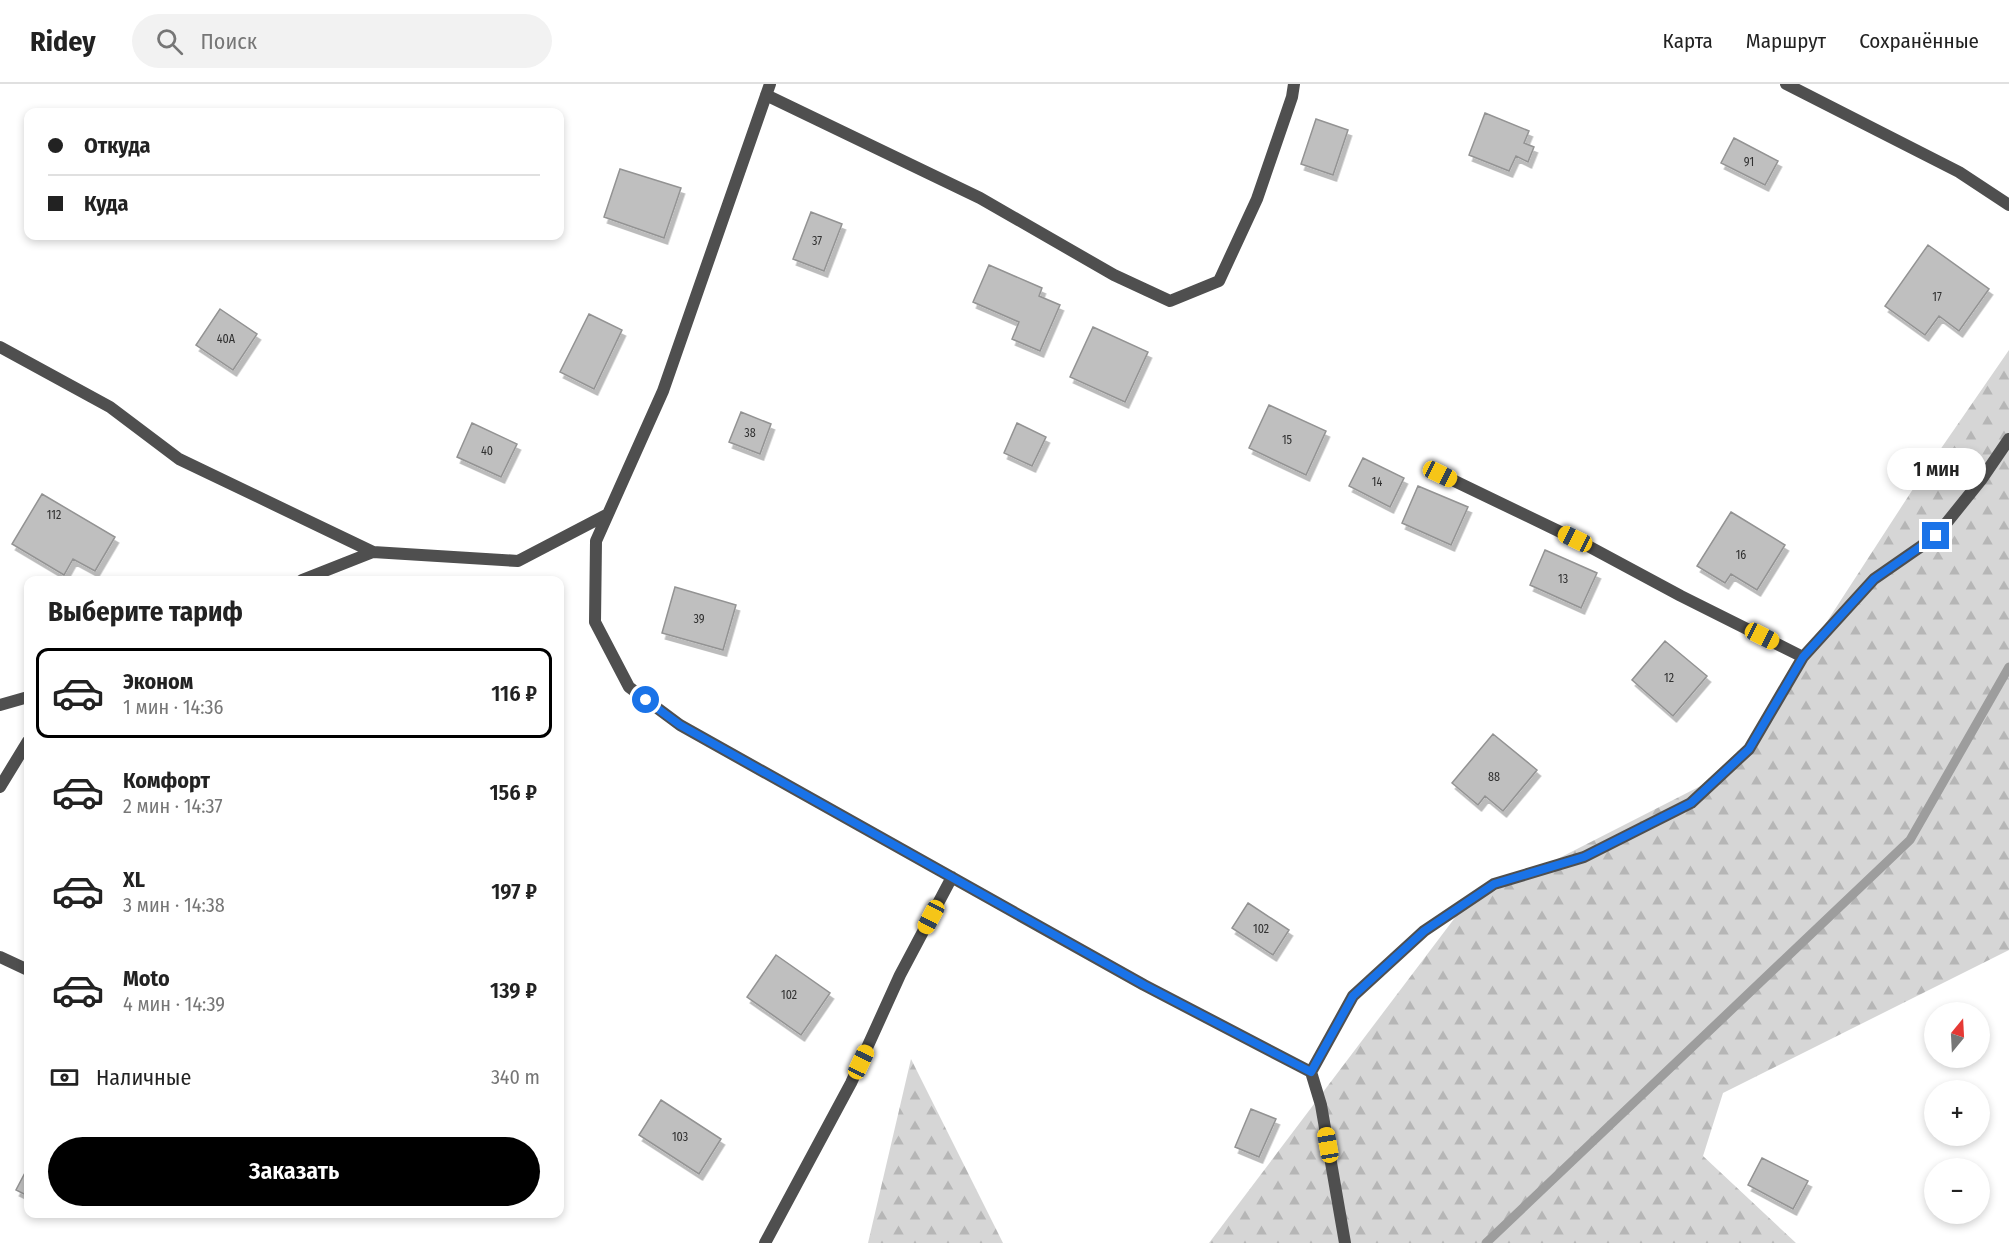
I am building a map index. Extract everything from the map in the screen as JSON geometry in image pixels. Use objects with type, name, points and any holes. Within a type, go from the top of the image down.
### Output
[{"type":"street","points":[[1294,84],[1292,97],[1257,199],[1219,281],[1170,301],[1113,275],[980,198],[768,90],[663,391],[596,541],[595,622],[629,687],[680,725],[1144,985],[1311,1072],[1321,1105],[1345,1243]]},
{"type":"street","points":[[1786,84],[1959,172],[2009,205]]},
{"type":"street","points":[[0,347],[110,407],[179,459],[373,552],[518,561],[608,514]]},
{"type":"street","points":[[1311,1072],[1353,996],[1424,931],[1494,884],[1584,857],[1691,803],[1749,749],[1803,657],[1874,579],[1936,536],[1981,480],[2009,439]]},
{"type":"street","points":[[1440,474],[1575,539],[1681,596],[1803,657]]},
{"type":"street","points":[[312,576],[373,552]]},
{"type":"street","points":[[0,705],[24,698]]},
{"type":"street","points":[[0,787],[24,748]]},
{"type":"street","points":[[765,1243],[851,1083],[900,975],[952,877]]},
{"type":"street","points":[[0,957],[24,968]]},
{"type":"green space","points":[[2009,350],[2009,950],[1723,1093],[1703,1156],[1796,1243],[1209,1243],[1463,907],[1730,771],[1913,489]]},
{"type":"green space","points":[[911,1059],[1003,1243],[868,1243]]},
{"type":"building","points":[[1485,113],[1529,131],[1524,143],[1534,147],[1528,162],[1516,156],[1509,171],[1469,155]]},
{"type":"building","points":[[1316,119],[1348,130],[1333,175],[1301,164]]},
{"type":"building","points":[[1734,138],[1778,161],[1765,185],[1721,163]]},
{"type":"building","points":[[620,169],[681,188],[664,238],[604,217]]},
{"type":"building","points":[[811,212],[842,224],[824,271],[793,259]]},
{"type":"building","points":[[1928,245],[1989,289],[1959,331],[1939,316],[1925,335],[1885,306]]},
{"type":"building","points":[[989,265],[1042,288],[1039,296],[1060,305],[1040,351],[1012,339],[1019,322],[973,302]]},
{"type":"building","points":[[220,309],[257,334],[233,370],[196,345]]},
{"type":"building","points":[[589,314],[622,330],[594,389],[560,372]]},
{"type":"building","points":[[1093,327],[1148,352],[1125,402],[1070,377]]},
{"type":"building","points":[[1269,405],[1326,431],[1306,475],[1249,448]]},
{"type":"building","points":[[741,412],[771,424],[760,454],[729,442]]},
{"type":"building","points":[[472,423],[517,444],[501,477],[457,457]]},
{"type":"building","points":[[1017,423],[1046,437],[1032,466],[1004,453]]},
{"type":"building","points":[[1363,458],[1404,478],[1390,507],[1349,486]]},
{"type":"building","points":[[1418,486],[1468,507],[1451,545],[1402,523]]},
{"type":"building","points":[[42,494],[115,537],[95,571],[73,559],[64,575],[12,544]]},
{"type":"building","points":[[1731,512],[1785,545],[1757,590],[1731,574],[1725,583],[1697,566]]},
{"type":"building","points":[[1545,550],[1597,573],[1581,608],[1530,585]]},
{"type":"building","points":[[675,587],[736,605],[723,650],[662,633]]},
{"type":"building","points":[[1665,641],[1707,676],[1673,716],[1632,680]]},
{"type":"building","points":[[1493,734],[1537,770],[1503,811],[1485,796],[1478,805],[1452,783]]},
{"type":"building","points":[[1248,903],[1289,930],[1273,955],[1232,928]]},
{"type":"building","points":[[776,955],[830,993],[801,1035],[747,997]]},
{"type":"building","points":[[661,1100],[721,1139],[699,1174],[639,1135]]},
{"type":"building","points":[[1251,1109],[1276,1119],[1259,1157],[1235,1147]]},
{"type":"building","points":[[1762,1158],[1808,1181],[1793,1209],[1748,1185]]},
{"type":"building","points":[[24,1175],[24,1194],[16,1190]]},
{"type":"waterway","points":[[1486,1243],[1910,840],[2009,667]]},
{"type":"route","points":[[646,700],[680,725],[990,899],[1144,985],[1311,1072],[1353,996],[1424,931],[1494,884],[1584,857],[1691,803],[1749,749],[1803,657],[1874,579],[1936,536]]}]
